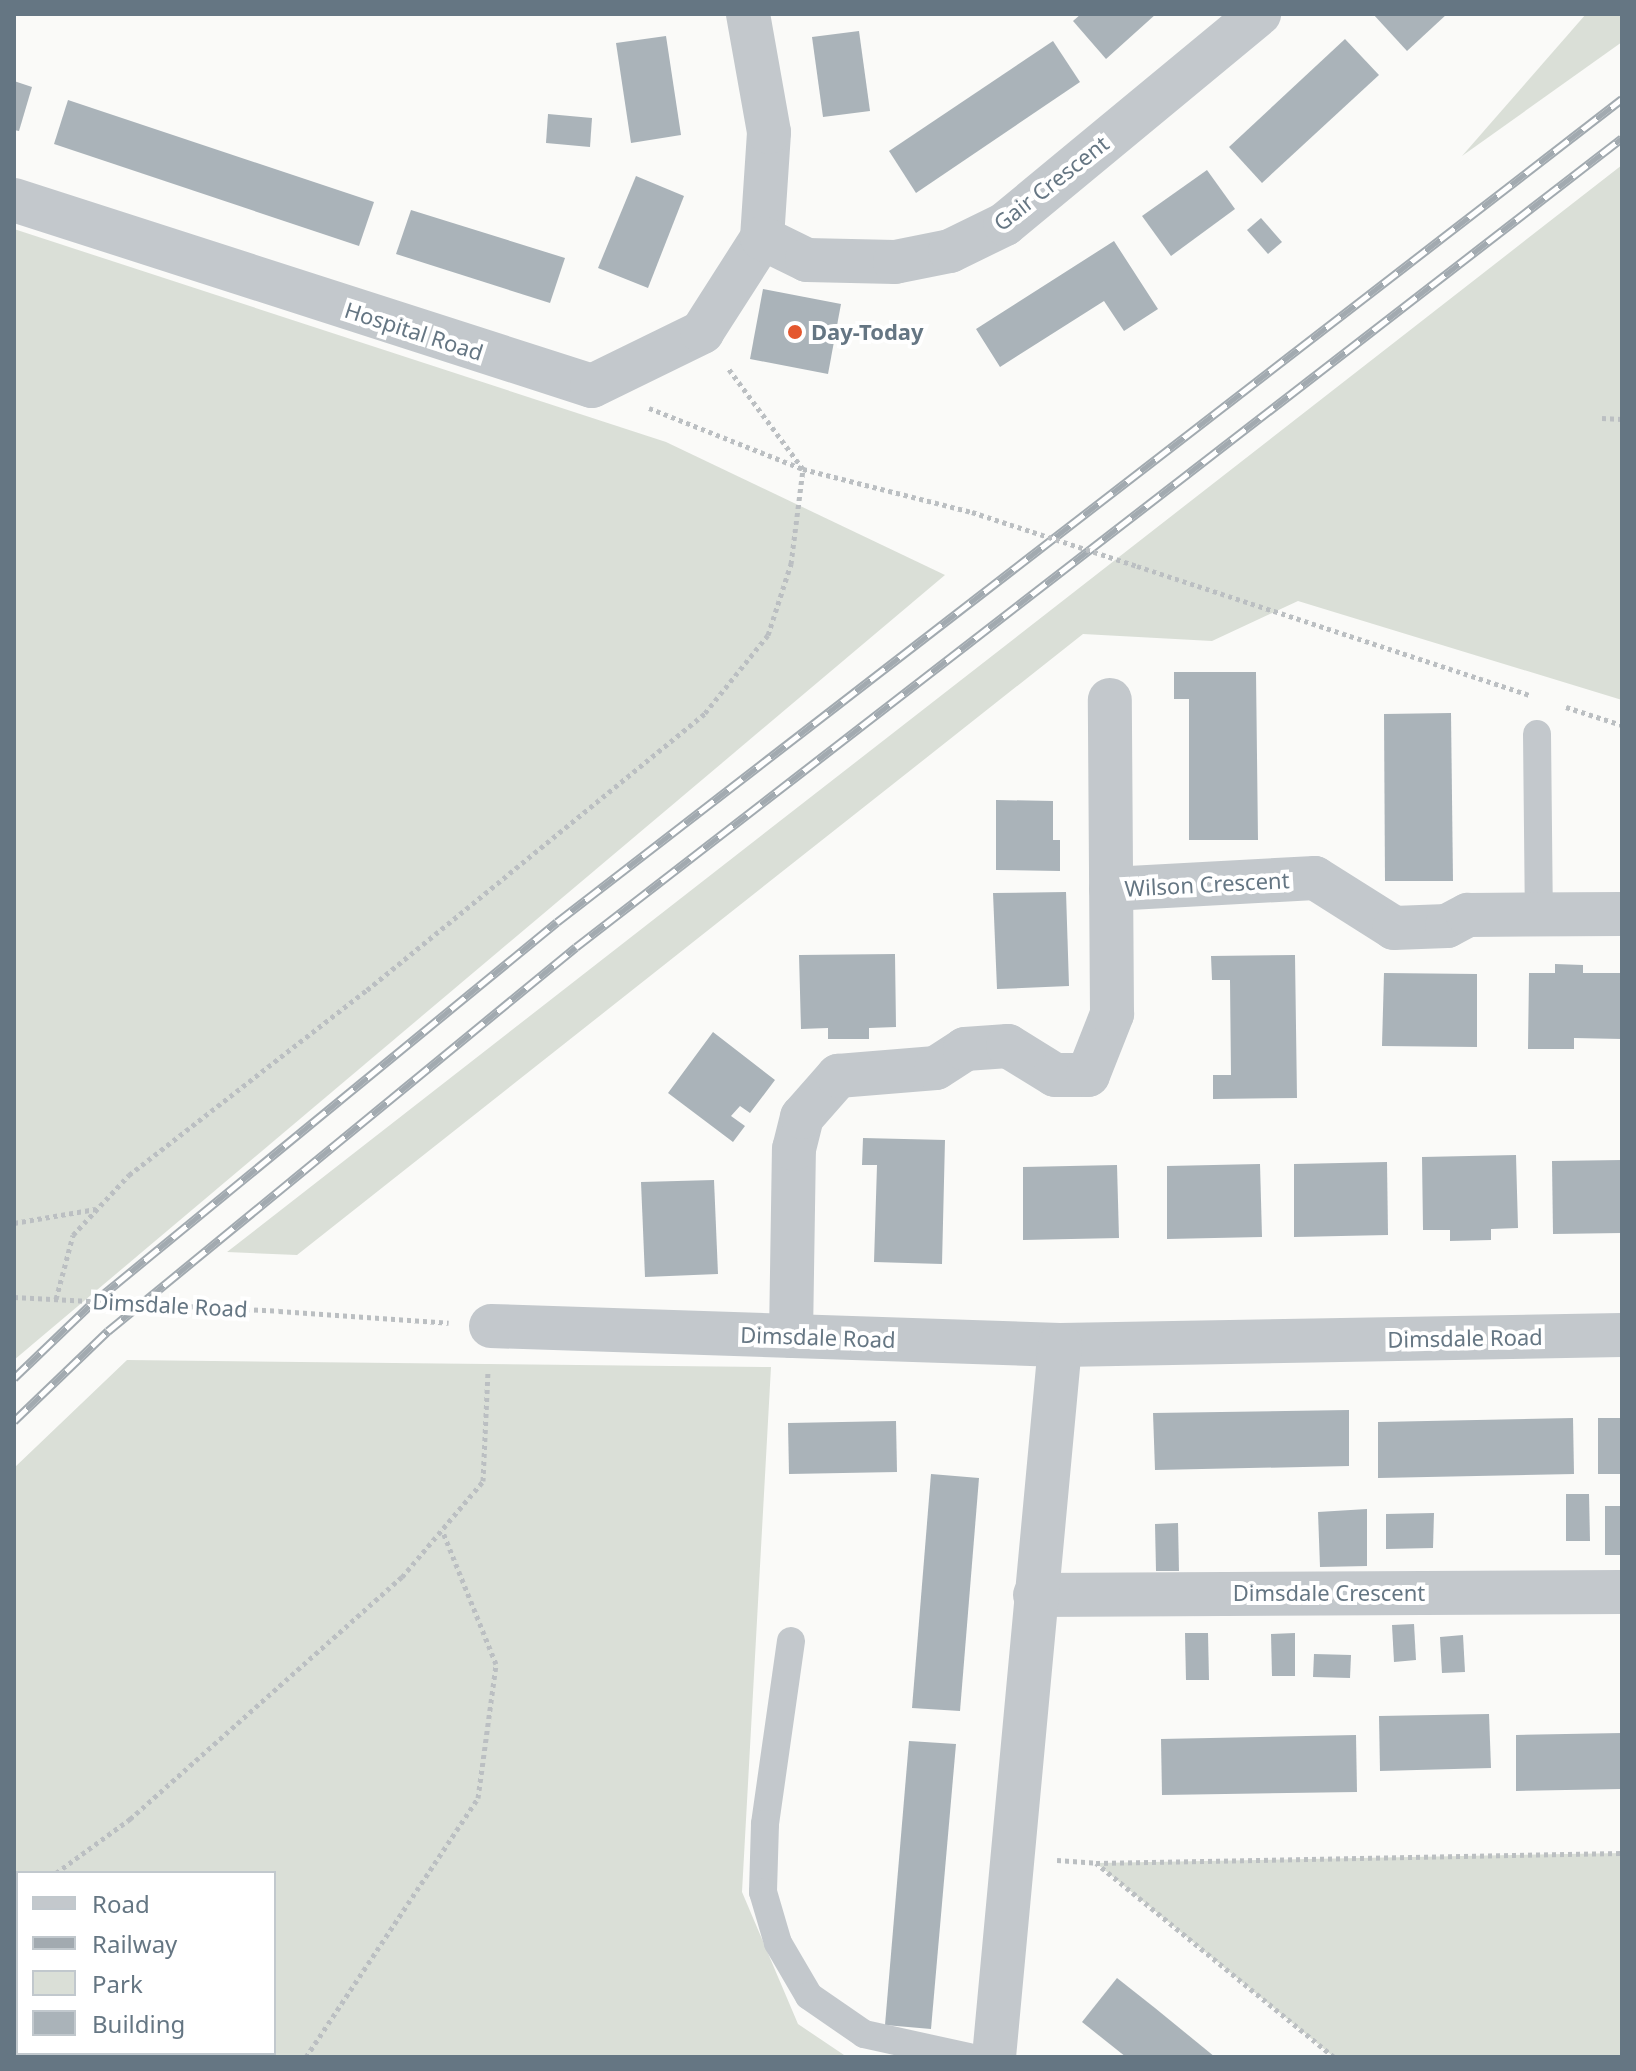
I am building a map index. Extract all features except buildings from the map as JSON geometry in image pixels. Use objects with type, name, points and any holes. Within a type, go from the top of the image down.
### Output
[{"type":"street","points":[[592,386],[702,332],[762,238],[769,132],[748,14]]},
{"type":"street","name":"Gair Crescent","points":[[762,238],[807,260],[895,262],[950,251],[1005,224],[1259,14]]},
{"type":"street","name":"Hospital Road","points":[[14,200],[592,386]]},
{"type":"street","name":"Wilson Crescent","points":[[791,1336],[794,1149],[802,1117],[838,1076],[936,1068],[965,1049],[1008,1046],[1055,1075],[1088,1075],[1112,1014],[1110,700]]},
{"type":"street","name":"Wilson Crescent","points":[[1111,889],[1315,878],[1394,928],[1447,926],[1468,915],[1622,914]]},
{"type":"street","name":"Dimsdale Road","points":[[491,1326],[1060,1345],[1622,1335]]},
{"type":"street","points":[[994,2057],[1060,1345]]},
{"type":"street","name":"Dimsdale Crescent","points":[[1035,1595],[1622,1592]]},
{"type":"lane","points":[[1537,734],[1539,915]]},
{"type":"lane","points":[[791,1641],[765,1824],[763,1892],[778,1943],[809,1996],[864,2034],[969,2057]]},
{"type":"path","points":[[56,1299],[73,1235],[129,1175],[367,990],[705,713],[768,635],[791,564],[803,469],[702,332]]},
{"type":"path","points":[[592,386],[803,469],[972,512],[1534,697]]},
{"type":"path","points":[[1602,418],[1622,419]]},
{"type":"path","points":[[1563,706],[1622,725]]},
{"type":"path","points":[[14,1223],[97,1209]]},
{"type":"path","name":"Dimsdale Road","points":[[14,1297],[491,1326]]},
{"type":"path","points":[[59,1871],[130,1819],[390,1588],[483,1481],[491,1326]]},
{"type":"path","points":[[306,2057],[478,1798],[496,1664],[442,1530]]},
{"type":"path","points":[[1334,2057],[1096,1863],[1622,1853]]},
{"type":"green space","points":[[1586,14],[1622,14],[1622,42],[1462,156]]},
{"type":"green space","points":[[1622,165],[1622,700],[1298,601],[1212,641],[1083,634],[297,1255],[227,1252]]},
{"type":"green space","points":[[14,229],[666,442],[945,575],[14,1360]]},
{"type":"green space","points":[[127,1360],[771,1367],[742,1892],[798,2024],[847,2057],[14,2057],[14,1468]]},
{"type":"green space","points":[[1622,1853],[1622,2057],[1334,2057],[1096,1863]]},
{"type":"railway","points":[[14,1378],[89,1306],[557,922],[1622,99]]},
{"type":"railway","points":[[14,1421],[108,1331],[576,947],[1622,138]]},
{"type":"place","name":"Day-Today","points":[[795,332]]}]
